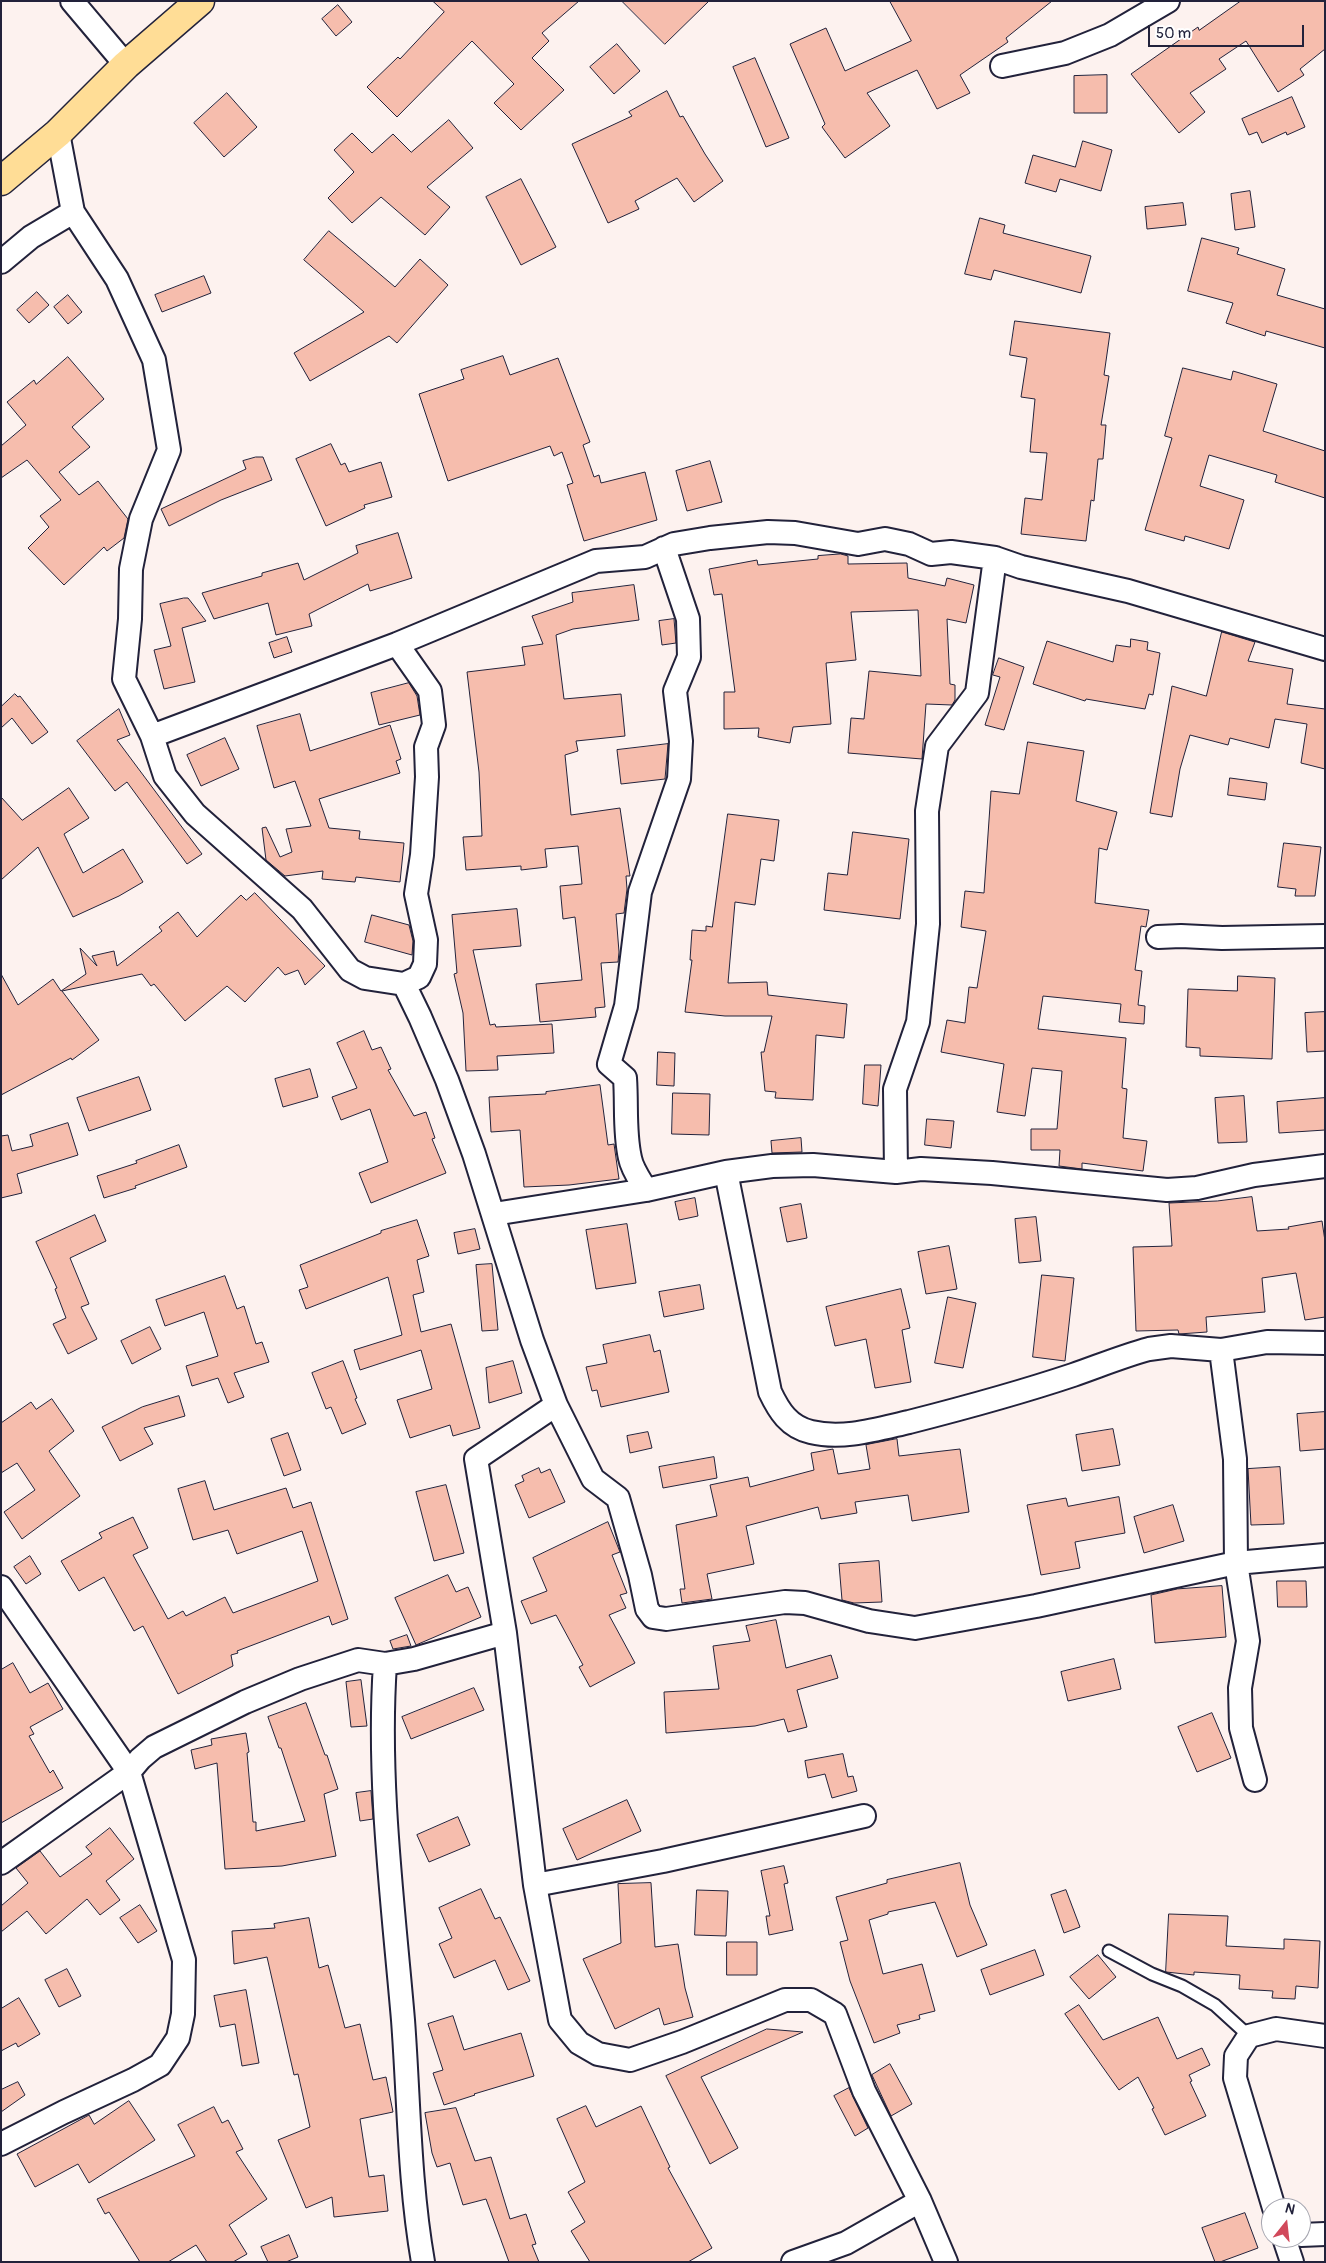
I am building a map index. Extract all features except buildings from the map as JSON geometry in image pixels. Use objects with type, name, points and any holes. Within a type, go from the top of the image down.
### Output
[{"type":"main road","points":[[1,181],[58,133],[126,65],[200,1]]},
{"type":"street","points":[[72,1],[126,65]]},
{"type":"street","points":[[1002,66],[1065,53],[1110,35],[1168,1]]},
{"type":"street","points":[[58,133],[73,212],[117,279],[154,360],[169,450],[141,519],[133,560],[124,679],[152,736],[164,776],[196,814],[302,909],[350,970],[365,978],[404,984],[419,977],[425,964],[426,940],[416,894],[422,855],[427,777],[426,747],[434,724],[430,691],[397,644]]},
{"type":"street","points":[[1,262],[31,237],[73,212]]},
{"type":"street","points":[[152,736],[397,644],[596,561],[645,557],[674,544],[768,532],[795,532],[858,544],[884,539],[909,544],[931,554],[951,552],[995,558],[1022,567],[1128,591],[1325,649]]},
{"type":"street","points":[[646,1190],[630,1160],[626,1134],[625,1078],[610,1064],[626,1006],[640,892],[679,779],[681,741],[675,691],[689,657],[688,619],[664,548]]},
{"type":"street","points":[[896,1172],[895,1089],[918,1022],[928,924],[927,811],[938,746],[977,693],[995,558]]},
{"type":"street","points":[[1158,937],[1325,936]]},
{"type":"street","points":[[404,984],[447,1080],[494,1214],[532,1340],[556,1405],[594,1479],[618,1498],[640,1575],[647,1609],[654,1617],[666,1619],[785,1602],[805,1602],[869,1622],[915,1628],[1056,1602],[1236,1563],[1325,1556]]},
{"type":"street","points":[[494,1214],[646,1190],[726,1172],[772,1166],[813,1166],[896,1172],[921,1169],[992,1173],[1167,1190],[1197,1188],[1254,1175],[1325,1166]]},
{"type":"street","points":[[726,1172],[770,1392],[785,1418],[796,1427],[810,1432],[826,1435],[849,1434],[930,1416],[990,1401],[1149,1349],[1171,1346],[1221,1350],[1267,1342],[1325,1343]]},
{"type":"street","points":[[1221,1350],[1235,1459],[1236,1563],[1248,1641],[1240,1688],[1241,1728],[1255,1780]]},
{"type":"street","points":[[556,1405],[476,1459],[505,1633],[535,1884],[560,2020],[579,2043],[598,2054],[630,2060],[682,2042],[785,2000],[811,2000],[835,2014],[864,2091],[920,2201],[946,2262]]},
{"type":"street","points":[[1,1587],[129,1772],[184,1960],[183,2014],[178,2038],[160,2065],[1,2144]]},
{"type":"street","points":[[1,1863],[129,1772],[154,1747],[282,1686],[358,1660],[385,1664],[434,1654],[505,1633]]},
{"type":"street","points":[[385,1664],[383,1702],[388,1842],[406,2065],[411,2158],[423,2262]]},
{"type":"street","points":[[535,1884],[663,1861],[864,1816]]},
{"type":"street","points":[[1271,2198],[1236,2078],[1236,2056],[1249,2036],[1276,2029],[1325,2036]]},
{"type":"street","points":[[793,2262],[846,2243],[920,2201]]},
{"type":"street","points":[[1311,2235],[1325,2234]]},
{"type":"street","points":[[1287,2248],[1292,2262]]},
{"type":"lane","points":[[1108,1951],[1152,1974],[1182,1986],[1215,2005],[1249,2036]]}]
